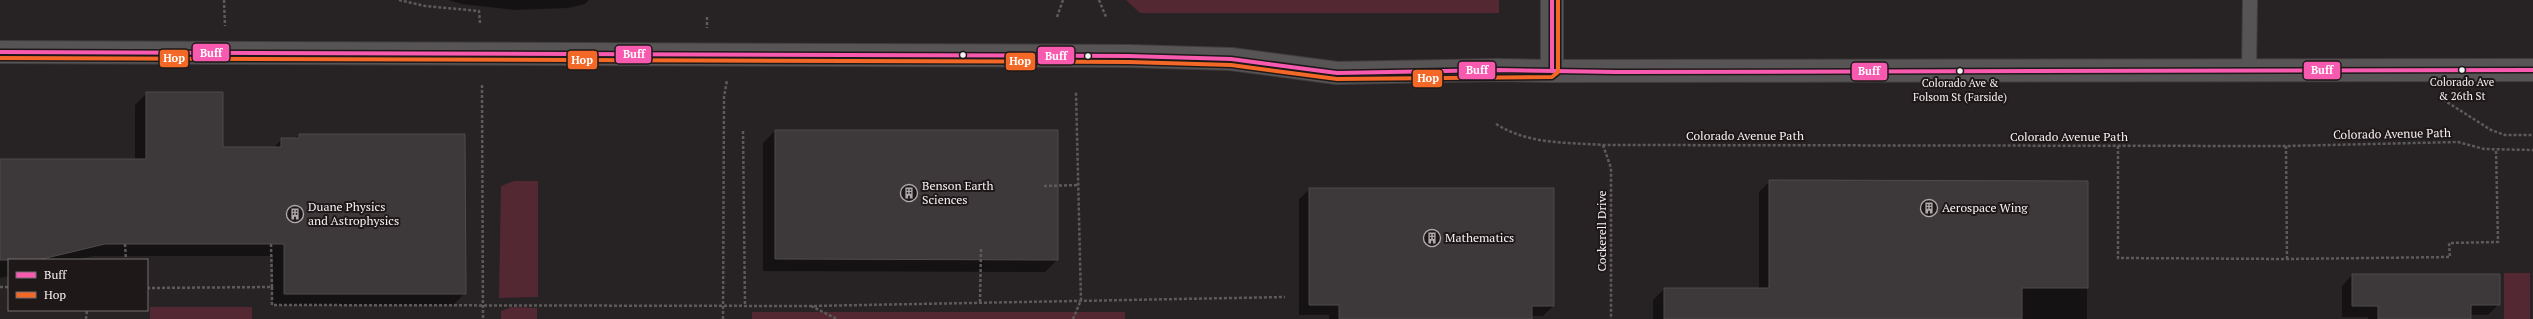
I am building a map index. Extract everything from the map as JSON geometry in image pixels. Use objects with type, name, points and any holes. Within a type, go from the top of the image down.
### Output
[{"type":"street","points":[[1552,0],[1552,71]]},
{"type":"street","points":[[0,52],[731,56],[1129,56],[1230,59],[1337,73],[1498,70],[2533,70]]},
{"type":"lane","points":[[2248,70],[2250,0]]},
{"type":"path","points":[[224,0],[225,22]]},
{"type":"path","points":[[399,0],[425,6],[479,11],[480,23]]},
{"type":"path","points":[[1057,17],[1063,0]]},
{"type":"path","points":[[1099,0],[1106,17]]},
{"type":"path","points":[[723,319],[724,97],[731,56]]},
{"type":"path","points":[[482,85],[483,319]]},
{"type":"path","points":[[1073,319],[1081,300],[1076,92]]},
{"type":"path","points":[[2433,94],[2491,130],[2506,135],[2533,135]]},
{"type":"path","name":"Colorado Avenue Path","points":[[1496,124],[1511,133],[1533,140],[1603,145],[2286,146],[2458,142],[2496,150],[2533,150]]},
{"type":"path","points":[[743,131],[745,306]]},
{"type":"path","name":"Cockerell Drive","points":[[1603,145],[1611,168],[1610,319]]},
{"type":"path","points":[[2118,146],[2118,258],[2287,260],[2450,257],[2450,243],[2498,242],[2496,150]]},
{"type":"path","points":[[2286,146],[2287,260]]},
{"type":"path","points":[[1044,186],[1079,185]]},
{"type":"path","points":[[125,244],[126,259]]},
{"type":"path","points":[[271,244],[272,305],[723,307],[1285,297]]},
{"type":"path","points":[[980,302],[981,248]]},
{"type":"path","points":[[148,288],[272,287]]},
{"type":"path","points":[[810,306],[837,319]]},
{"type":"shaded area","points":[[1126,0],[1499,0],[1499,13],[1140,13]]},
{"type":"shaded area","points":[[514,181],[538,181],[538,297],[499,298],[501,186]]},
{"type":"shaded area","points":[[2504,273],[2530,273],[2530,319],[2504,319]]},
{"type":"shaded area","points":[[150,307],[252,307],[252,319],[150,319]]},
{"type":"shaded area","points":[[512,307],[537,308],[537,319],[501,319],[501,311]]},
{"type":"shaded area","points":[[752,312],[1125,312],[1125,319],[752,319]]},
{"type":"building","name":"Duane Physics and Astrophysics","points":[[146,92],[223,92],[223,147],[281,147],[281,138],[299,138],[299,134],[465,134],[466,294],[284,294],[284,244],[105,244],[42,259],[0,260],[0,159],[146,159]]},
{"type":"building","name":"Benson Earth Sciences","points":[[775,130],[1058,130],[1058,260],[775,259]]},
{"type":"building","name":"Aerospace Wing","points":[[1769,180],[2088,181],[2088,288],[2022,288],[2022,319],[1664,319],[1664,288],[1769,288]]},
{"type":"building","name":"Mathematics","points":[[1309,188],[1554,188],[1554,306],[1532,306],[1532,319],[1339,319],[1339,305],[1309,305]]},
{"type":"building","points":[[2352,274],[2500,274],[2500,305],[2471,305],[2471,319],[2378,319],[2378,306],[2352,306]]},
{"type":"transit line","name":"Buff","points":[[1552,0],[1552,71]]},
{"type":"transit line","name":"Hop","points":[[0,58],[1129,62],[1231,65],[1337,79],[1552,77],[1558,72],[1558,0]]},
{"type":"transit line","name":"Buff","points":[[0,52],[1129,56],[1231,59],[1337,73],[1498,70],[1616,72],[2533,70]]},
{"type":"place","name":"Colorado Ave & 26th St","points":[[2462,70]]},
{"type":"place","name":"Colorado Ave & Folsom St (Farside)","points":[[1960,71]]},
{"type":"place","name":"Benson Earth Sciences","points":[[909,193]]},
{"type":"place","name":"Aerospace Wing","points":[[1929,208]]},
{"type":"place","name":"Duane Physics and Astrophysics","points":[[295,214]]},
{"type":"place","name":"Mathematics","points":[[1432,238]]}]
